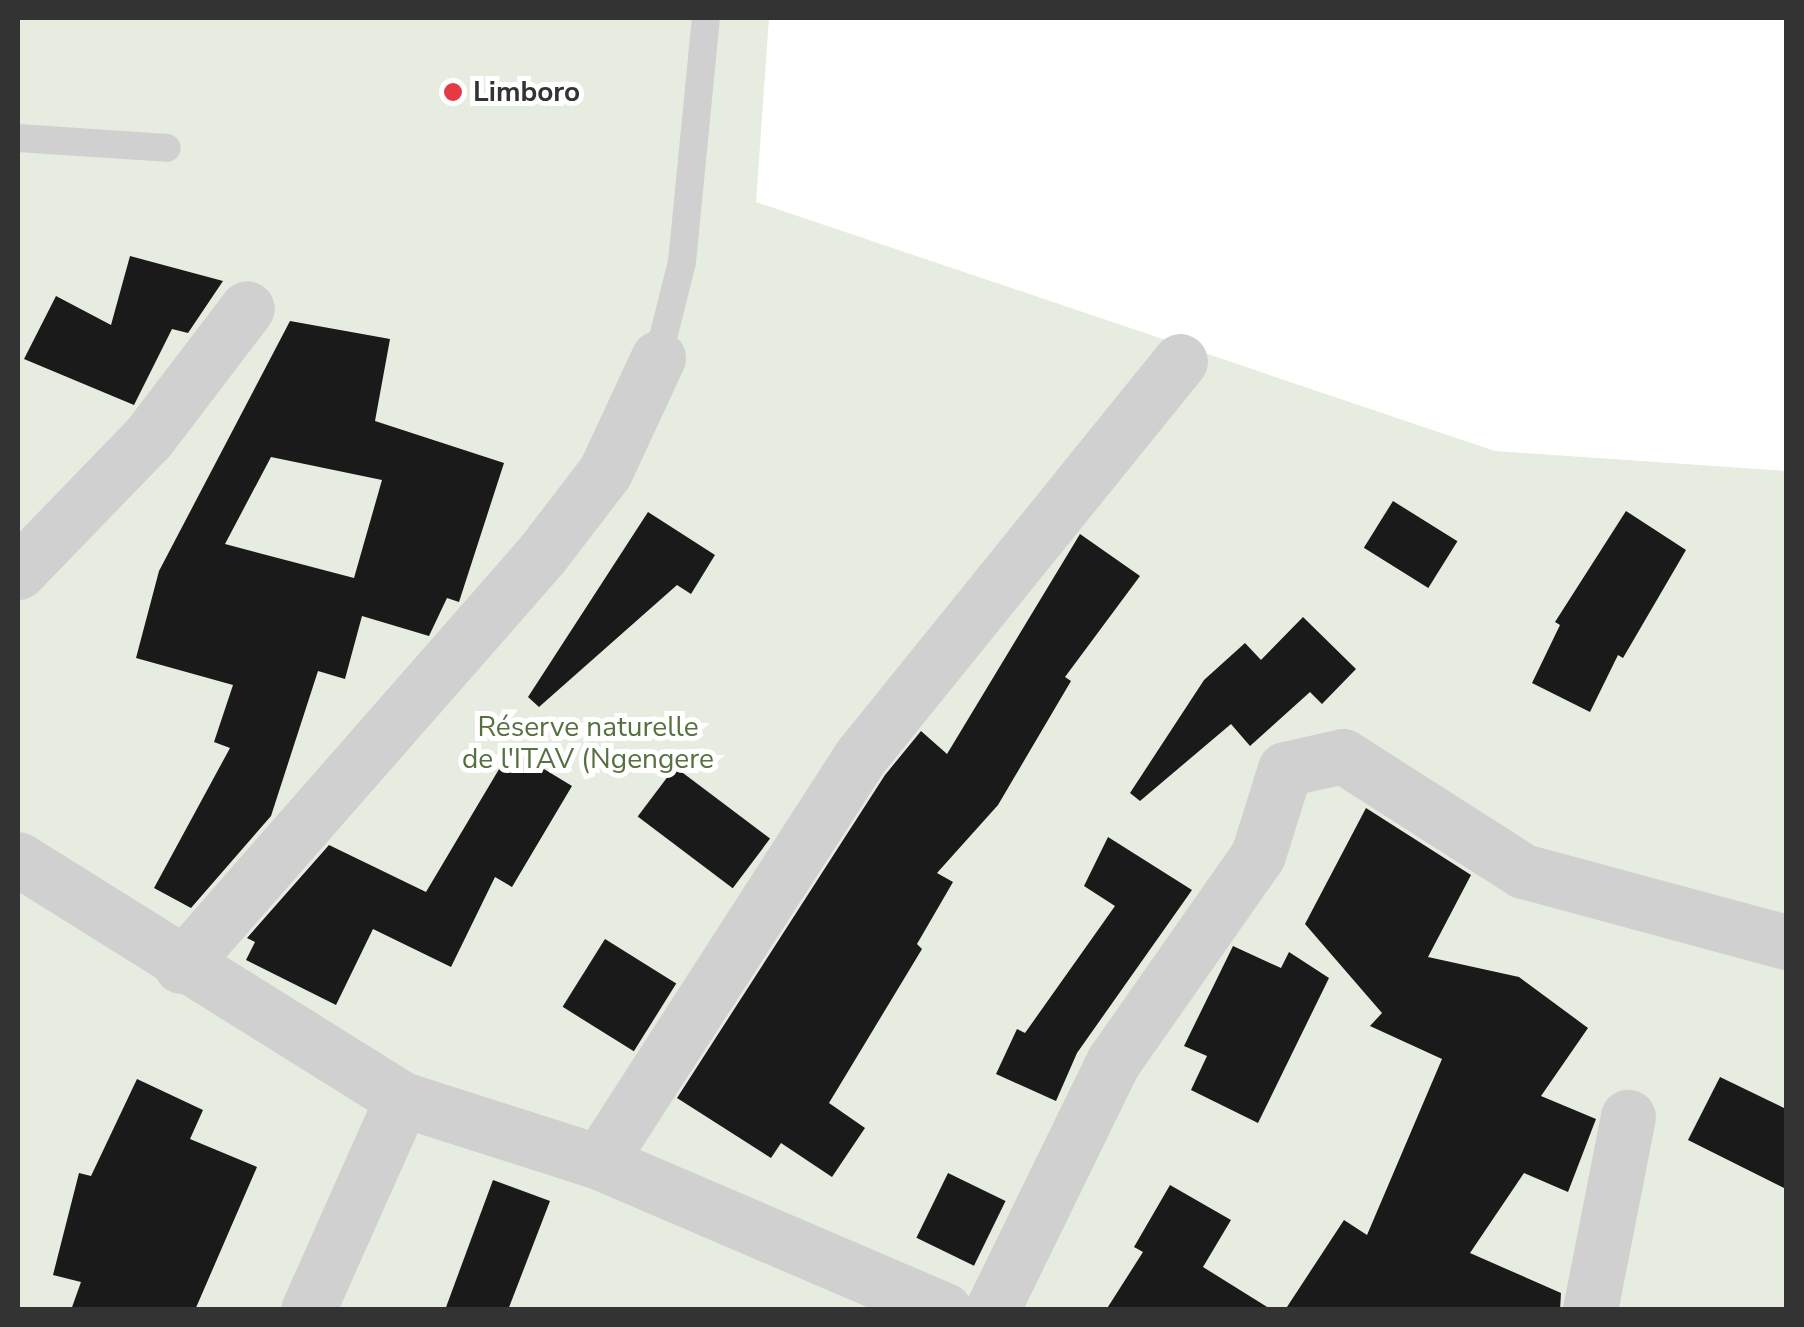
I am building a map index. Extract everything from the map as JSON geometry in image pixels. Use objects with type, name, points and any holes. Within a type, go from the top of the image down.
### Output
[{"type":"street","points":[[18,572],[148,438],[247,308]]},
{"type":"street","points":[[182,966],[552,540],[605,472],[658,358]]},
{"type":"street","points":[[600,1162],[860,757],[1180,362]]},
{"type":"street","points":[[992,1310],[1113,1062],[1258,854],[1286,769],[1342,756],[1523,871],[1786,942]]},
{"type":"street","points":[[18,859],[182,966],[402,1099],[600,1162],[945,1310]]},
{"type":"street","points":[[308,1310],[402,1099]]},
{"type":"street","points":[[1590,1310],[1628,1118]]},
{"type":"lane","points":[[658,358],[682,262],[706,18]]},
{"type":"lane","points":[[18,138],[168,148]]},
{"type":"green space","name":"Réserve naturelle de l'ITAV (Ngengere","points":[[18,18],[769,18],[756,202],[1495,451],[1786,471],[1786,1309],[18,1309]]},
{"type":"building","points":[[130,256],[223,281],[188,333],[172,329],[134,405],[24,359],[56,296],[111,325]]},
{"type":"building","points":[[290,321],[390,339],[375,421],[504,463],[459,602],[447,598],[429,636],[362,616],[345,679],[318,671],[271,816],[191,908],[154,888],[230,748],[214,742],[233,685],[136,658],[159,571]],"holes":[[[271,457],[382,480],[354,578],[225,544]]]},
{"type":"building","points":[[1393,501],[1457,541],[1428,588],[1364,548]]},
{"type":"building","points":[[1626,511],[1686,550],[1623,658],[1618,655],[1590,712],[1532,683],[1560,625],[1555,622]]},
{"type":"building","points":[[648,512],[715,555],[691,594],[677,585],[539,707],[528,697]]},
{"type":"building","points":[[1080,534],[1140,576],[1065,677],[1071,681],[998,805],[937,873],[953,882],[917,944],[922,949],[829,1103],[865,1128],[832,1177],[781,1143],[771,1158],[677,1098],[885,775],[921,731],[947,754]]},
{"type":"building","points":[[1303,617],[1356,669],[1322,704],[1310,692],[1250,746],[1231,724],[1140,801],[1130,793],[1204,680],[1245,643],[1261,660]]},
{"type":"building","points":[[511,749],[572,786],[512,887],[495,877],[451,967],[373,929],[336,1005],[246,960],[255,942],[247,938],[329,845],[426,892]]},
{"type":"building","points":[[675,767],[770,839],[733,888],[638,817]]},
{"type":"building","points":[[1366,808],[1471,875],[1428,957],[1519,977],[1588,1028],[1541,1096],[1596,1119],[1568,1192],[1524,1173],[1470,1253],[1561,1293],[1560,1310],[1285,1310],[1344,1220],[1367,1235],[1442,1059],[1370,1026],[1382,1013],[1305,924]]},
{"type":"building","points":[[1108,837],[1192,890],[1077,1053],[1056,1101],[996,1074],[1017,1029],[1025,1033],[1115,906],[1084,886]]},
{"type":"building","points":[[605,939],[676,984],[634,1051],[563,1007]]},
{"type":"building","points":[[1233,946],[1281,968],[1289,952],[1329,978],[1258,1123],[1191,1090],[1207,1056],[1184,1046]]},
{"type":"building","points":[[1720,1077],[1786,1109],[1786,1189],[1688,1140]]},
{"type":"building","points":[[137,1079],[203,1110],[190,1139],[257,1167],[195,1310],[71,1310],[81,1282],[53,1275],[79,1173],[91,1176]]},
{"type":"building","points":[[948,1173],[1006,1201],[974,1266],[916,1238]]},
{"type":"building","points":[[493,1180],[550,1201],[508,1310],[445,1310]]},
{"type":"building","points":[[1170,1185],[1231,1220],[1203,1267],[1272,1310],[1106,1310],[1143,1252],[1134,1247]]},
{"type":"place","name":"Limboro","points":[[453,92]]}]
